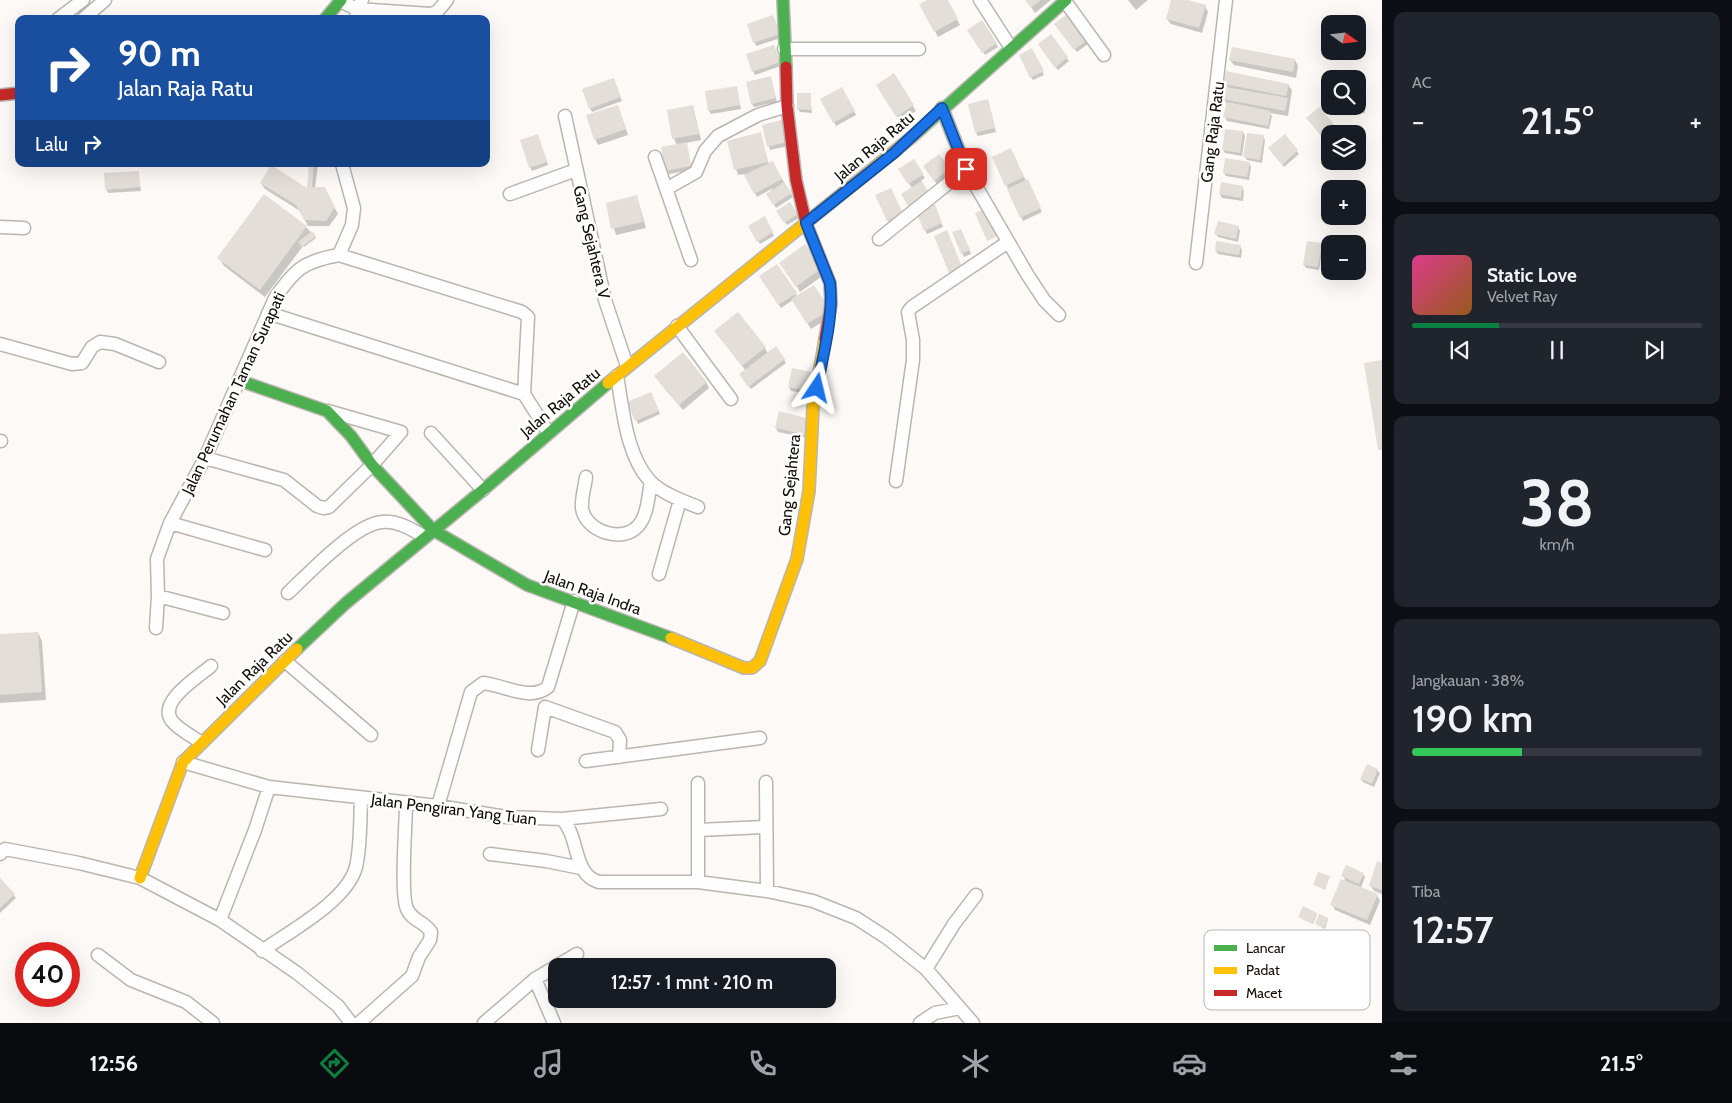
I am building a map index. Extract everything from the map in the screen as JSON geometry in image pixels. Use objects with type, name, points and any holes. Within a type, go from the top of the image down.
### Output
[{"type":"street","points":[[63,15],[83,0]]},
{"type":"street","points":[[88,15],[105,0]]},
{"type":"street","points":[[329,15],[341,1],[358,9],[430,14],[437,12],[447,0]]},
{"type":"street","name":"Gang Sejahtera","points":[[760,661],[797,559],[809,491],[813,408],[831,304],[830,283],[806,223],[796,180],[787,106],[783,0]]},
{"type":"street","points":[[980,0],[1010,48]]},
{"type":"street","points":[[1065,0],[1104,55]]},
{"type":"street","name":"Jalan Raja Ratu","points":[[140,878],[182,762],[200,742],[346,603],[483,490],[548,432],[627,366],[894,153],[942,108],[1065,0]]},
{"type":"street","name":"Gang Raja Ratu","points":[[1196,263],[1226,0]]},
{"type":"street","points":[[784,49],[919,50]]},
{"type":"street","points":[[0,95],[15,93]]},
{"type":"street","points":[[666,189],[696,172],[705,151],[718,136],[752,118],[787,106]]},
{"type":"street","points":[[942,108],[966,169],[1044,300],[1059,315]]},
{"type":"street","name":"Gang Sejahtera V","points":[[565,116],[605,300],[627,366]]},
{"type":"street","points":[[655,157],[691,260]]},
{"type":"street","points":[[343,167],[354,208],[352,225],[339,255],[522,312],[528,317],[524,394],[548,432]]},
{"type":"street","points":[[879,239],[966,169]]},
{"type":"street","points":[[510,194],[576,170]]},
{"type":"street","points":[[0,227],[24,228]]},
{"type":"street","points":[[896,481],[913,360],[913,340],[908,312],[912,307],[1008,242]]},
{"type":"street","name":"Jalan Perumahan Taman Surapati","points":[[156,628],[158,596],[157,559],[170,524],[205,458],[268,313],[288,280],[303,265],[315,260],[339,255]]},
{"type":"street","points":[[268,313],[524,394]]},
{"type":"street","points":[[677,326],[731,399]]},
{"type":"street","points":[[0,344],[72,364],[82,363],[92,347],[100,342],[115,344],[160,362]]},
{"type":"street","points":[[617,376],[633,449],[651,482],[680,500],[698,507]]},
{"type":"street","points":[[205,458],[284,480],[317,506],[323,508],[329,506],[372,465],[401,432],[327,411],[238,380]]},
{"type":"street","name":"Jalan Raja Indra","points":[[327,411],[351,436],[372,465],[424,521],[429,533],[527,585],[674,639],[744,668],[752,668],[760,661]]},
{"type":"street","points":[[431,434],[483,490]]},
{"type":"street","points":[[586,477],[582,508],[585,517],[596,528],[620,535],[631,532],[639,525],[645,514],[651,482]]},
{"type":"street","points":[[659,574],[680,500]]},
{"type":"street","points":[[288,593],[330,553],[369,524],[384,521],[429,533]]},
{"type":"street","points":[[170,524],[265,550]]},
{"type":"street","points":[[158,596],[223,613]]},
{"type":"street","points":[[438,806],[472,692],[483,683],[494,684],[533,695],[548,687],[574,602]]},
{"type":"street","points":[[285,661],[371,735]]},
{"type":"street","points":[[200,742],[172,722],[168,707],[179,693],[211,666]]},
{"type":"street","points":[[537,694],[545,707],[615,732],[620,740],[619,757]]},
{"type":"street","points":[[538,750],[545,707]]},
{"type":"street","points":[[586,761],[760,738]]},
{"type":"street","name":"Jalan Pengiran Yang Tuan","points":[[182,762],[269,787],[438,806],[506,817],[562,819],[661,809]]},
{"type":"street","points":[[766,782],[768,891]]},
{"type":"street","points":[[698,784],[698,882]]},
{"type":"street","points":[[220,920],[255,830],[269,787]]},
{"type":"street","points":[[262,951],[339,895],[350,883],[356,868],[359,848],[361,798]]},
{"type":"street","points":[[359,1023],[412,976],[419,957],[430,940],[431,932],[426,924],[412,918],[406,907],[404,892],[406,803]]},
{"type":"street","points":[[562,819],[570,832],[582,868],[589,878],[608,883],[698,882],[768,891],[813,901],[856,918],[887,938],[926,969],[973,1023]]},
{"type":"street","points":[[698,830],[766,827]]},
{"type":"street","points":[[2,849],[79,863],[140,878],[220,920],[262,951],[297,973],[338,1006],[351,1023]]},
{"type":"street","points":[[490,854],[546,861],[582,868]]},
{"type":"street","points":[[926,969],[954,924],[976,895]]},
{"type":"street","points":[[484,1023],[497,1019],[535,979],[578,954]]},
{"type":"street","points":[[98,955],[132,980],[186,1002],[213,1023]]},
{"type":"street","points":[[535,979],[554,1023]]},
{"type":"street","points":[[920,1023],[935,1013],[960,1008]]},
{"type":"building","points":[[927,0],[948,0],[958,19],[934,32],[919,4]]},
{"type":"building","points":[[1025,0],[1041,0],[1031,8]]},
{"type":"building","points":[[1171,0],[1188,0],[1206,5],[1199,28],[1166,19]]},
{"type":"building","points":[[1067,14],[1087,40],[1074,50],[1054,24]]},
{"type":"building","points":[[773,15],[780,34],[753,43],[747,24]]},
{"type":"building","points":[[982,20],[997,43],[982,53],[967,30]]},
{"type":"building","points":[[1051,34],[1068,57],[1055,68],[1038,44]]},
{"type":"building","points":[[774,45],[780,62],[752,72],[746,54]]},
{"type":"building","points":[[1232,47],[1295,59],[1293,72],[1229,60]]},
{"type":"building","points":[[1032,48],[1044,71],[1030,78],[1019,55]]},
{"type":"building","points":[[1226,71],[1289,84],[1286,96],[1224,84]]},
{"type":"building","points":[[894,73],[914,105],[896,117],[876,85]]},
{"type":"building","points":[[771,76],[776,98],[751,104],[746,82]]},
{"type":"building","points":[[614,78],[621,97],[589,109],[582,89]]},
{"type":"building","points":[[737,86],[740,105],[708,111],[705,91]]},
{"type":"building","points":[[842,87],[855,111],[833,123],[820,99]]},
{"type":"building","points":[[1226,87],[1288,98],[1285,111],[1223,99]]},
{"type":"building","points":[[797,93],[811,93],[811,110],[797,109]]},
{"type":"building","points":[[988,99],[995,128],[975,133],[968,104]]},
{"type":"building","points":[[1227,102],[1271,111],[1268,126],[1223,117]]},
{"type":"building","points":[[618,105],[626,129],[594,140],[586,115]]},
{"type":"building","points":[[693,105],[699,134],[672,139],[667,110]]},
{"type":"building","points":[[1319,107],[1321,115],[1326,115],[1334,124],[1321,125],[1321,135],[1306,118]]},
{"type":"building","points":[[785,119],[791,141],[767,147],[762,125]]},
{"type":"building","points":[[1225,129],[1243,131],[1240,153],[1222,150]]},
{"type":"building","points":[[761,132],[768,162],[734,170],[727,141]]},
{"type":"building","points":[[1247,133],[1264,135],[1260,160],[1243,157]]},
{"type":"building","points":[[538,134],[547,162],[529,168],[520,140]]},
{"type":"building","points":[[1285,134],[1298,150],[1282,165],[1268,148]]},
{"type":"building","points":[[687,142],[691,166],[665,171],[661,147]]},
{"type":"building","points":[[1011,148],[1024,177],[1005,186],[992,157]]},
{"type":"building","points":[[939,154],[950,168],[934,181],[923,166]]},
{"type":"building","points":[[1225,158],[1250,162],[1247,177],[1223,173]]},
{"type":"building","points":[[914,159],[924,174],[908,184],[898,169]]},
{"type":"building","points":[[773,161],[782,179],[754,194],[744,175]]},
{"type":"building","points":[[270,167],[274,167],[307,188],[309,167],[314,167],[312,187],[325,187],[335,207],[326,221],[304,220],[296,205],[260,183]]},
{"type":"building","points":[[139,171],[140,187],[105,190],[104,173]]},
{"type":"building","points":[[1028,179],[1041,208],[1020,218],[1007,189]]},
{"type":"building","points":[[922,181],[929,193],[908,206],[901,194]]},
{"type":"building","points":[[784,182],[792,193],[773,205],[766,194]]},
{"type":"building","points":[[1221,182],[1243,186],[1241,198],[1219,194]]},
{"type":"building","points":[[891,188],[903,213],[887,221],[875,195]]},
{"type":"building","points":[[264,194],[307,226],[260,290],[217,258]]},
{"type":"building","points":[[637,195],[643,222],[611,229],[606,203]]},
{"type":"building","points":[[790,202],[798,214],[784,223],[776,211]]},
{"type":"building","points":[[935,204],[942,223],[924,231],[916,212]]},
{"type":"building","points":[[988,207],[1000,235],[987,241],[975,213]]},
{"type":"building","points":[[765,216],[773,232],[757,242],[748,226]]},
{"type":"building","points":[[1218,221],[1239,226],[1236,239],[1214,234]]},
{"type":"building","points":[[961,229],[970,250],[961,254],[952,232]]},
{"type":"building","points":[[947,230],[962,267],[949,273],[934,236]]},
{"type":"building","points":[[312,231],[316,236],[302,247],[298,242]]},
{"type":"building","points":[[1216,241],[1241,245],[1239,255],[1215,251]]},
{"type":"building","points":[[1307,241],[1321,243],[1318,267],[1303,265]]},
{"type":"building","points":[[805,244],[823,267],[796,287],[779,263]]},
{"type":"building","points":[[777,264],[797,293],[778,305],[759,276]]},
{"type":"building","points":[[814,285],[830,310],[807,324],[791,299]]},
{"type":"building","points":[[738,312],[766,347],[742,366],[714,331]]},
{"type":"building","points":[[776,346],[785,359],[748,387],[739,374]]},
{"type":"building","points":[[683,352],[707,382],[679,405],[654,376]]},
{"type":"building","points":[[1382,360],[1382,450],[1378,450],[1364,363]]},
{"type":"building","points":[[792,368],[812,372],[808,391],[788,387]]},
{"type":"building","points":[[651,392],[659,411],[635,421],[627,402]]},
{"type":"building","points":[[779,411],[810,419],[807,435],[775,428]]},
{"type":"building","points":[[38,632],[42,692],[0,695],[0,634]]},
{"type":"building","points":[[1367,764],[1378,769],[1372,784],[1360,779]]},
{"type":"building","points":[[1377,861],[1382,863],[1382,890],[1369,886]]},
{"type":"building","points":[[1346,865],[1364,873],[1359,884],[1341,876]]},
{"type":"building","points":[[1318,872],[1330,876],[1325,890],[1313,885]]},
{"type":"building","points":[[0,878],[15,894],[0,908]]},
{"type":"building","points":[[1341,879],[1378,894],[1367,920],[1330,905]]},
{"type":"building","points":[[1303,906],[1317,913],[1312,924],[1298,917]]},
{"type":"building","points":[[1319,914],[1328,918],[1324,928],[1315,924]]},
{"type":"traffic: fast","points":[[328,15],[341,0]]},
{"type":"traffic: fast","points":[[783,0],[786,67]]},
{"type":"traffic: fast","points":[[912,137],[1066,0]]},
{"type":"traffic: fast","points":[[238,380],[327,411],[351,436],[372,465],[433,530],[527,585],[671,638]]},
{"type":"traffic: fast","points":[[297,649],[346,603],[483,490],[608,383]]},
{"type":"traffic: slow","points":[[608,383],[912,137]]},
{"type":"traffic: slow","points":[[671,638],[744,668],[752,668],[760,661],[797,559],[809,491],[813,408],[825,339]]},
{"type":"traffic: slow","points":[[140,878],[183,762],[297,649]]},
{"type":"traffic: jam","points":[[786,67],[787,106],[796,180],[806,223],[830,283],[831,304],[825,339]]},
{"type":"traffic: jam","points":[[0,95],[15,93]]},
{"type":"route","points":[[817,388],[828,330],[831,291],[830,283],[806,223],[894,153],[942,108],[966,169]]}]
